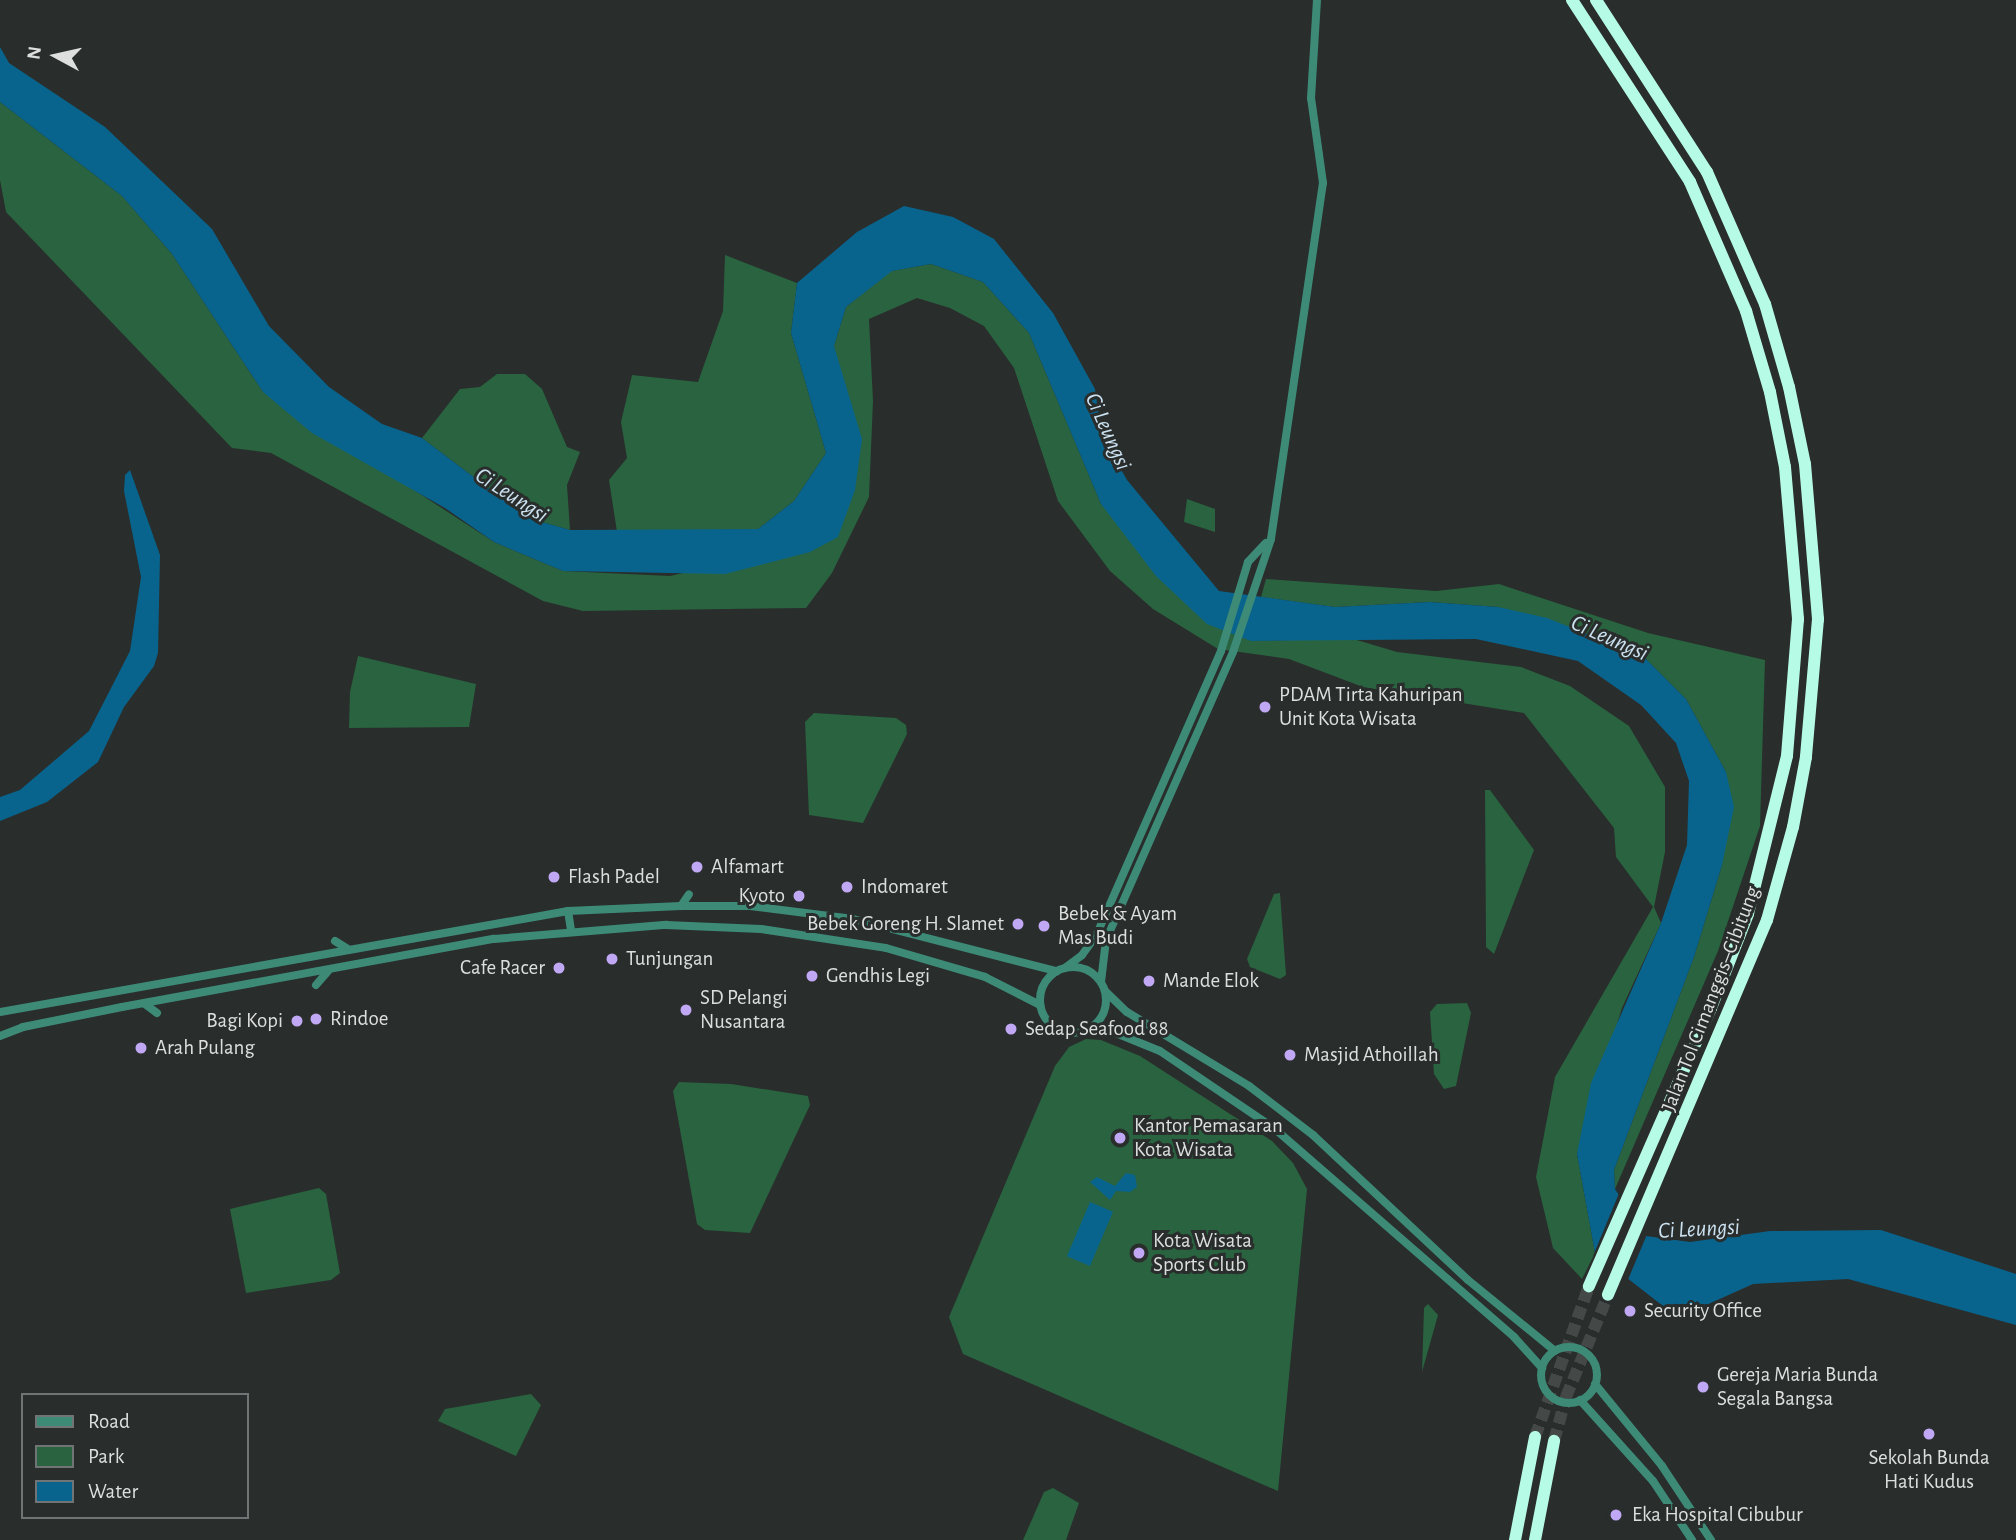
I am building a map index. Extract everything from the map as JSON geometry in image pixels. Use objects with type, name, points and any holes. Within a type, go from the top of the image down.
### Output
[{"type":"highway","name":"Jalan Tol Cimanggis–Cibitung","points":[[1572,0],[1690,182],[1741,299],[1770,392],[1795,546],[1795,682],[1773,824],[1748,914],[1589,1286]]},
{"type":"highway","name":"Jalan Tol Cimanggis–Cibitung","points":[[1596,0],[1707,172],[1765,304],[1789,387],[1815,544],[1815,683],[1793,827],[1762,932],[1608,1295]]},
{"type":"highway","points":[[1515,1540],[1535,1437]]},
{"type":"highway","points":[[1535,1540],[1554,1441]]},
{"type":"street","points":[[1101,982],[1106,940],[1237,638],[1252,586],[1271,539],[1323,183],[1311,88],[1317,0]]},
{"type":"street","points":[[1105,991],[1105,1009],[1096,1025],[1083,1032],[1067,1033],[1048,1022],[1040,1005],[1043,986],[1056,971],[1065,968],[1082,955],[1096,936],[1225,635],[1248,562],[1271,539]]},
{"type":"street","points":[[681,906],[689,894]]},
{"type":"street","points":[[0,1012],[568,911],[681,906],[799,911],[884,926],[1056,971]]},
{"type":"street","points":[[568,911],[571,931]]},
{"type":"street","points":[[877,914],[884,926]]},
{"type":"street","points":[[666,925],[678,935]]},
{"type":"street","points":[[0,1036],[23,1027],[494,939],[666,925],[761,929],[886,948],[985,977],[1040,1005]]},
{"type":"street","points":[[335,941],[348,949]]},
{"type":"street","points":[[875,956],[886,948]]},
{"type":"street","points":[[1065,968],[1086,969],[1127,1012],[1249,1086],[1313,1135],[1468,1280],[1555,1351]]},
{"type":"street","points":[[316,985],[328,971]]},
{"type":"street","points":[[145,1004],[157,1013]]},
{"type":"street","points":[[1096,1025],[1160,1051],[1227,1093],[1300,1150],[1514,1337],[1542,1368]]},
{"type":"street","points":[[1595,1384],[1580,1400],[1565,1403],[1551,1396],[1542,1384],[1542,1368],[1555,1351],[1580,1348],[1586,1353],[1595,1368],[1595,1384],[1662,1466],[1711,1540]]},
{"type":"street","points":[[1580,1400],[1653,1481],[1692,1540]]},
{"type":"green space","points":[[0,102],[122,196],[172,254],[263,392],[494,542],[563,571],[670,576],[838,537],[834,346],[846,307],[891,271],[931,264],[983,282],[1029,333],[1101,504],[1251,641],[1350,638],[1397,652],[1521,667],[1570,686],[1629,726],[1665,787],[1665,852],[1654,907],[1661,923],[1622,1008],[1577,1154],[1595,1253],[1582,1279],[1553,1248],[1536,1177],[1555,1077],[1653,907],[1616,857],[1614,828],[1524,713],[1363,687],[1289,659],[1218,649],[1153,609],[1110,571],[1058,501],[1014,368],[984,326],[950,308],[917,298],[869,319],[873,401],[869,497],[832,573],[806,608],[583,611],[543,601],[271,453],[232,448],[6,212],[0,180]]},
{"type":"green space","points":[[725,255],[797,283],[791,333],[826,453],[794,501],[758,529],[617,532],[609,480],[627,458],[621,422],[632,375],[698,382],[723,311]]},
{"type":"green space","points":[[497,374],[525,374],[542,389],[567,447],[580,452],[567,485],[570,530],[528,518],[422,438],[460,389],[480,387]]},
{"type":"green space","points":[[1187,499],[1215,509],[1215,532],[1184,522]]},
{"type":"green space","points":[[1266,579],[1436,591],[1499,584],[1648,633],[1765,660],[1760,826],[1718,951],[1615,1189],[1614,1170],[1694,957],[1722,865],[1726,772],[1686,699],[1643,656],[1498,607],[1430,602],[1335,607],[1261,597]]},
{"type":"green space","points":[[358,656],[476,684],[469,727],[349,728],[350,692]]},
{"type":"green space","points":[[814,713],[896,718],[906,725],[907,734],[863,823],[809,815],[805,722]]},
{"type":"green space","points":[[1485,790],[1490,790],[1534,850],[1494,954],[1486,947]]},
{"type":"green space","points":[[1280,893],[1286,975],[1280,979],[1250,967],[1247,959],[1274,894]]},
{"type":"green space","points":[[1467,1003],[1471,1013],[1456,1086],[1444,1089],[1434,1074],[1430,1012],[1437,1004]]},
{"type":"green space","name":"Kota Wisata Sports Club","points":[[1086,1039],[1101,1040],[1140,1056],[1272,1141],[1293,1163],[1307,1189],[1278,1491],[963,1354],[949,1317],[1055,1066],[1069,1047]]},
{"type":"green space","points":[[679,1082],[731,1084],[808,1096],[810,1105],[750,1233],[705,1230],[697,1224],[673,1091]]},
{"type":"green space","points":[[319,1188],[326,1194],[340,1273],[331,1280],[246,1293],[230,1209]]},
{"type":"green space","points":[[1428,1304],[1438,1315],[1422,1372],[1424,1308]]},
{"type":"green space","points":[[531,1394],[541,1405],[516,1456],[438,1421],[445,1409]]},
{"type":"green space","points":[[1053,1488],[1079,1503],[1066,1540],[1023,1540],[1044,1492]]},
{"type":"water","points":[[0,47],[9,63],[105,127],[212,229],[269,326],[329,387],[382,424],[422,438],[528,518],[570,530],[758,529],[794,501],[826,453],[791,333],[797,283],[857,232],[904,206],[953,217],[994,239],[1053,313],[1095,389],[1102,436],[1127,480],[1219,591],[1335,607],[1430,602],[1498,607],[1547,618],[1643,656],[1686,699],[1726,772],[1734,807],[1722,865],[1694,957],[1614,1170],[1615,1189],[1646,1236],[1690,1242],[1770,1231],[1881,1230],[2016,1274],[2016,1325],[1848,1279],[1753,1284],[1704,1306],[1663,1306],[1595,1253],[1577,1154],[1591,1083],[1661,923],[1687,845],[1689,781],[1676,743],[1641,705],[1578,661],[1476,639],[1251,641],[1207,624],[1156,576],[1101,504],[1029,333],[983,282],[931,264],[892,271],[846,307],[834,346],[862,439],[855,490],[838,537],[810,552],[725,574],[563,571],[494,542],[445,508],[312,433],[263,392],[172,254],[122,196],[0,102]]},
{"type":"water","points":[[130,470],[160,555],[158,653],[154,666],[124,707],[98,762],[47,802],[0,821],[0,797],[20,790],[89,731],[130,651],[141,577],[124,491],[125,475]]},
{"type":"water","points":[[1126,1173],[1135,1175],[1137,1187],[1130,1192],[1116,1191],[1110,1200],[1090,1182],[1097,1177],[1115,1186]]},
{"type":"water","points":[[1090,1202],[1113,1212],[1090,1266],[1067,1256]]},
{"type":"pier","points":[[1620,1191],[1648,1232],[1627,1282],[1593,1256]]},
{"type":"tunnel","points":[[1535,1437],[1589,1286]]},
{"type":"tunnel","points":[[1554,1441],[1566,1397],[1608,1295]]},
{"type":"place","name":"PDAM Tirta Kahuripan Unit Kota Wisata","points":[[1265,707]]},
{"type":"place","name":"Alfamart","points":[[697,867]]},
{"type":"place","name":"Flash Padel","points":[[554,877]]},
{"type":"place","name":"Indomaret","points":[[847,887]]},
{"type":"place","name":"Kyoto","points":[[799,896]]},
{"type":"place","name":"Bebek Goreng H. Slamet","points":[[1018,924]]},
{"type":"place","name":"Bebek & Ayam Mas Budi","points":[[1044,926]]},
{"type":"place","name":"Tunjungan","points":[[612,959]]},
{"type":"place","name":"Cafe Racer","points":[[559,968]]},
{"type":"place","name":"Gendhis Legi","points":[[812,976]]},
{"type":"place","name":"Mande Elok","points":[[1149,981]]},
{"type":"place","name":"SD Pelangi Nusantara","points":[[686,1010]]},
{"type":"place","name":"Rindoe","points":[[316,1019]]},
{"type":"place","name":"Bagi Kopi","points":[[297,1021]]},
{"type":"place","name":"Sedap Seafood 88","points":[[1011,1029]]},
{"type":"place","name":"Arah Pulang","points":[[141,1048]]},
{"type":"place","name":"Masjid Athoillah","points":[[1290,1055]]},
{"type":"place","name":"Kantor Pemasaran Kota Wisata","points":[[1120,1138]]},
{"type":"place","name":"Kota Wisata Sports Club","points":[[1139,1253]]},
{"type":"place","name":"Security Office","points":[[1630,1311]]},
{"type":"place","name":"Gereja Maria Bunda Segala Bangsa","points":[[1703,1387]]},
{"type":"place","name":"Sekolah Bunda Hati Kudus","points":[[1929,1434]]},
{"type":"place","name":"Eka Hospital Cibubur","points":[[1616,1515]]},
{"type":"water label","name":"Ci Leungsi","points":[[1107,432]]},
{"type":"water label","name":"Ci Leungsi","points":[[511,496]]},
{"type":"water label","name":"Ci Leungsi","points":[[1609,639]]},
{"type":"water label","name":"Ci Leungsi","points":[[1699,1230]]}]
